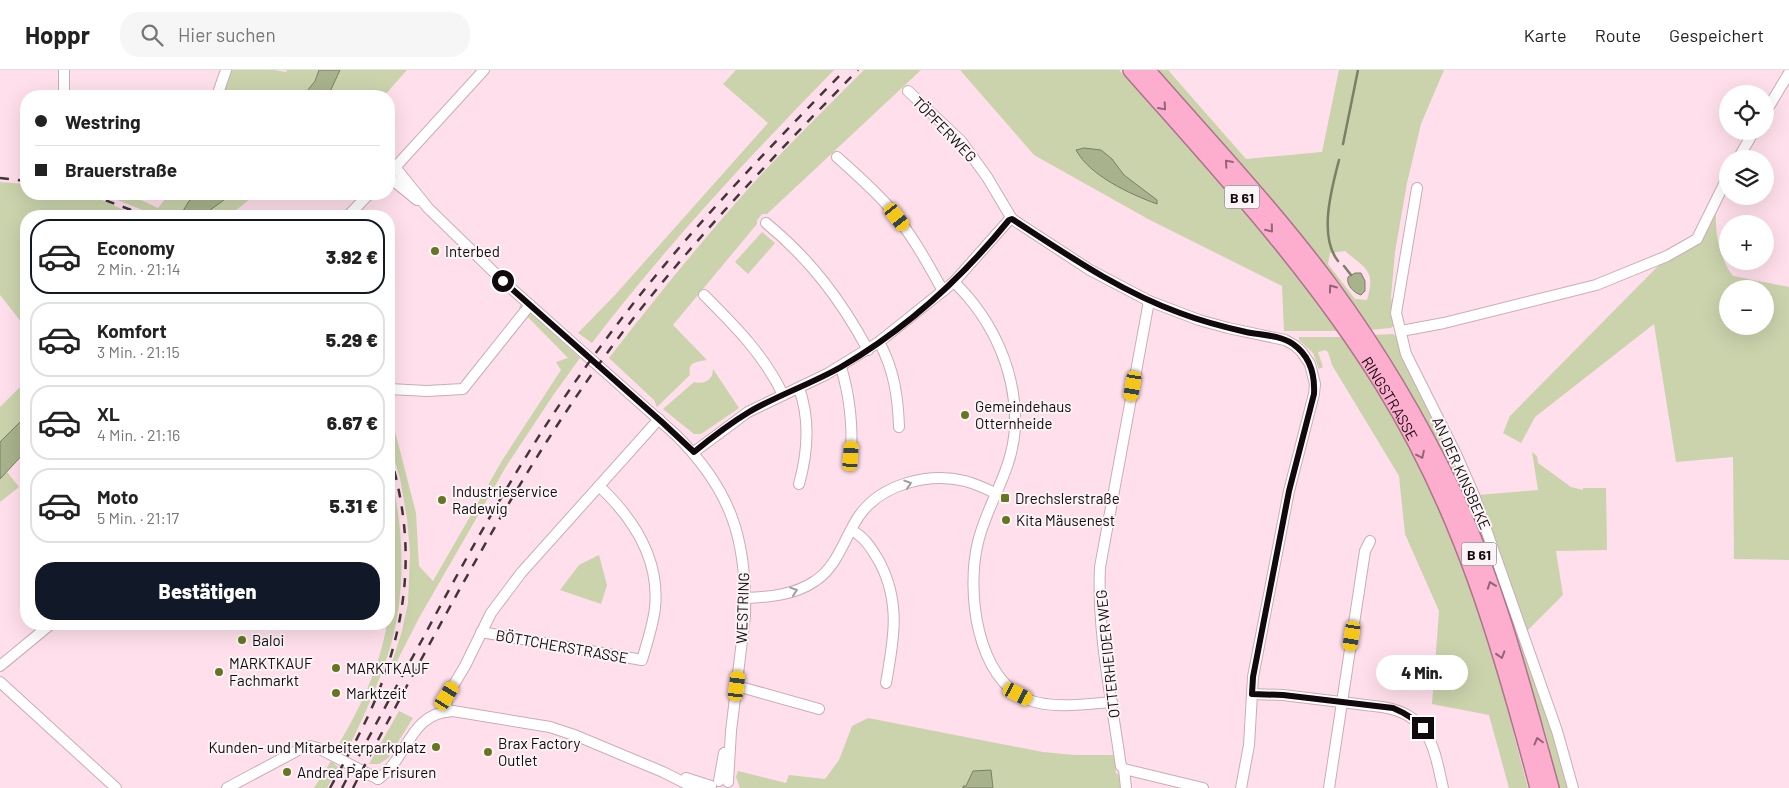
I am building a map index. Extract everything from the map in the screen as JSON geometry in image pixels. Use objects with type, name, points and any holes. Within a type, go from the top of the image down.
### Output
[{"type":"highway","name":"RINGSTRASSE","points":[[1131,70],[1264,223],[1394,381],[1421,428],[1452,490],[1478,551],[1505,628],[1551,788]]},
{"type":"highway","name":"RINGSTRASSE","points":[[1147,70],[1297,244],[1331,287],[1410,433],[1441,495],[1467,556],[1497,642],[1538,788]]},
{"type":"street","points":[[64,70],[64,90]]},
{"type":"street","points":[[219,90],[226,70]]},
{"type":"street","points":[[395,168],[484,70]]},
{"type":"street","points":[[1774,98],[1789,73]]},
{"type":"street","name":"TÖPFERWEG","points":[[908,91],[965,146],[988,177],[1012,219]]},
{"type":"street","points":[[836,157],[889,207],[927,261],[943,291]]},
{"type":"street","name":"WESTRING","points":[[395,176],[530,305],[694,452],[720,490],[732,516],[742,554],[746,598],[731,731],[720,785]]},
{"type":"street","name":"AN DER KINSBEKE","points":[[1417,188],[1396,313],[1406,354],[1456,454],[1474,495],[1557,731],[1573,788]]},
{"type":"street","points":[[1401,331],[1444,323],[1596,285],[1667,256],[1697,239],[1719,194]]},
{"type":"street","points":[[354,210],[363,200]]},
{"type":"street","points":[[694,452],[748,412],[841,366],[879,342],[954,282],[1009,220],[1012,219],[1090,270],[1149,301],[1221,326],[1286,340],[1301,351],[1313,372],[1314,394],[1281,530],[1253,677],[1249,745],[1241,788]]},
{"type":"street","points":[[766,224],[789,242],[830,288],[853,322],[868,350]]},
{"type":"street","points":[[954,282],[977,307],[994,335],[1003,356],[1012,391],[1014,408],[1013,441],[1007,470],[978,543],[973,583],[975,611],[985,649],[995,670],[1009,688],[1023,697],[1039,703],[1050,704],[1112,702]]},
{"type":"street","points":[[704,296],[737,328],[755,349],[777,382],[783,395]]},
{"type":"street","name":"OTTERHEIDER WEG","points":[[1126,788],[1124,769],[1121,766],[1120,760],[1100,612],[1100,566],[1149,301]]},
{"type":"street","points":[[395,389],[427,391],[463,389],[530,305]]},
{"type":"street","points":[[879,342],[886,354],[895,381],[899,427]]},
{"type":"street","points":[[841,366],[852,411],[851,456]]},
{"type":"street","points":[[799,388],[803,400],[806,431],[804,467],[799,484]]},
{"type":"street","points":[[446,712],[447,696],[465,666],[491,612],[521,573],[659,419]]},
{"type":"street","points":[[746,598],[786,593],[815,581],[832,565],[860,514],[870,504],[889,491],[915,481],[950,478],[965,481],[997,494]]},
{"type":"street","name":"BÖTTCHERSTRASSE","points":[[481,632],[642,660],[655,606],[655,588],[651,566],[647,551],[632,523],[599,486]]},
{"type":"street","points":[[851,530],[860,534],[870,546],[883,568],[890,591],[894,629],[886,683]]},
{"type":"street","points":[[1329,788],[1365,551],[1370,540]]},
{"type":"street","points":[[0,666],[44,630]]},
{"type":"street","points":[[0,682],[116,788]]},
{"type":"street","points":[[737,686],[819,709]]},
{"type":"street","points":[[1252,694],[1283,695],[1393,708],[1416,720],[1423,728],[1433,747],[1443,788]]},
{"type":"street","points":[[227,788],[302,748],[310,746],[318,748],[377,784],[420,723],[428,717],[446,712],[550,727],[578,736],[663,772],[695,788]]},
{"type":"street","points":[[1124,769],[1203,788]]},
{"type":"street","points":[[663,772],[720,785]]},
{"type":"shaded area","points":[[229,70],[274,70],[286,72],[287,70],[319,70],[315,80],[308,90],[222,90]]},
{"type":"shaded area","points":[[319,70],[340,70],[331,90],[308,90],[315,81]]},
{"type":"shaded area","points":[[340,70],[407,70],[389,90],[331,90]]},
{"type":"shaded area","points":[[736,70],[834,70],[709,203],[649,272],[592,343],[578,333],[615,295],[768,123],[723,84]]},
{"type":"shaded area","points":[[864,70],[921,70],[767,214],[762,214],[757,220],[757,224],[673,325],[707,360],[694,363],[690,367],[690,375],[657,407],[654,400],[609,358],[681,267],[757,179]]},
{"type":"shaded area","points":[[960,70],[1119,70],[1160,110],[1243,205],[1340,331],[1284,331],[1282,286],[1148,219],[1034,155]]},
{"type":"shaded area","points":[[1156,70],[1168,70],[1246,159],[1322,152],[1339,70],[1444,70],[1421,124],[1407,183],[1395,252],[1391,297],[1395,324],[1391,328],[1369,330]],"holes":[[[1345,251],[1364,267],[1370,276],[1370,290],[1367,300],[1355,299],[1328,264],[1330,253]]]},
{"type":"shaded area","points":[[1084,148],[1101,150],[1112,159],[1124,175],[1157,200],[1157,204],[1123,189],[1101,176],[1082,159],[1076,150]]},
{"type":"shaded area","points":[[0,182],[20,184],[20,200],[102,200],[124,210],[20,210],[20,320],[0,295]]},
{"type":"shaded area","points":[[118,200],[141,200],[158,208],[164,200],[190,200],[184,210],[142,210]]},
{"type":"shaded area","points":[[224,200],[249,200],[236,210],[210,210]]},
{"type":"shaded area","points":[[224,200],[210,210],[184,210],[189,201]]},
{"type":"shaded area","points":[[1716,211],[1719,270],[1729,270],[1733,276],[1753,280],[1719,280],[1719,335],[1774,335],[1774,284],[1789,287],[1789,560],[1734,559],[1733,457],[1676,462],[1654,324],[1535,417],[1521,443],[1503,433],[1510,416],[1664,260],[1693,246]]},
{"type":"shaded area","points":[[762,232],[775,243],[748,274],[735,262]]},
{"type":"shaded area","points":[[1355,273],[1361,273],[1365,281],[1365,291],[1361,295],[1353,291],[1348,283],[1348,277]]},
{"type":"shaded area","points":[[521,304],[580,358],[507,465],[419,618],[393,669],[391,665],[402,631],[408,603],[410,553],[407,518],[395,462],[395,432],[416,513],[419,566],[433,581],[503,459],[561,370],[556,362],[568,358],[519,308]]},
{"type":"shaded area","points":[[1393,334],[1398,338],[1446,442],[1486,540],[1524,645],[1570,788],[1559,788],[1545,731],[1530,691],[1372,335]]},
{"type":"shaded area","points":[[1299,337],[1344,337],[1389,410],[1427,482],[1453,537],[1474,592],[1499,676],[1528,788],[1509,788],[1489,715],[1432,704],[1439,611],[1405,534],[1399,476],[1332,365],[1328,352],[1325,350],[1318,352],[1323,367],[1319,369],[1313,353],[1299,340]]},
{"type":"shaded area","points":[[713,369],[739,408],[701,434],[694,434],[663,409],[694,382],[701,383],[710,379]]},
{"type":"shaded area","points":[[20,387],[20,422],[0,442],[0,407]]},
{"type":"shaded area","points":[[20,422],[20,457],[0,479],[0,442]]},
{"type":"shaded area","points":[[1532,452],[1537,456],[1538,463],[1571,487],[1583,490],[1583,488],[1606,488],[1607,550],[1556,551],[1563,595],[1526,632],[1478,495],[1538,490]]},
{"type":"shaded area","points":[[7,472],[19,487],[0,502],[0,479]]},
{"type":"shaded area","points":[[395,495],[402,558],[399,603],[395,626]]},
{"type":"shaded area","points":[[599,555],[607,585],[601,604],[560,590],[579,565]]},
{"type":"shaded area","points":[[386,630],[394,630],[386,661],[346,753],[336,749],[367,689]]},
{"type":"shaded area","points":[[399,711],[413,718],[388,758],[379,764],[369,764]]},
{"type":"shaded area","points":[[868,718],[1043,752],[1075,755],[1114,755],[1116,773],[1120,775],[1122,788],[740,788],[736,777],[738,771],[786,783],[789,775],[825,779],[839,760],[852,726]]},
{"type":"shaded area","points":[[331,761],[338,767],[327,788],[314,788]]},
{"type":"shaded area","points":[[991,770],[993,788],[963,788],[963,786],[966,786],[973,771]]},
{"type":"waterway","points":[[1343,144],[1358,70]]},
{"type":"waterway","points":[[1338,261],[1332,251],[1329,238],[1328,211],[1339,160]]},
{"type":"waterway","points":[[1344,266],[1351,275]]},
{"type":"railway","points":[[342,788],[485,525],[530,450],[578,377],[660,270],[689,236],[750,168],[845,70]]},
{"type":"railway","points":[[353,788],[420,661],[498,522],[554,430],[595,370],[644,305],[702,236],[763,168],[858,70]]},
{"type":"railway","points":[[0,178],[20,180]]},
{"type":"railway","points":[[105,200],[131,210]]},
{"type":"railway","points":[[330,788],[373,705],[389,663],[397,633],[405,574],[405,544],[403,514],[395,475]]},
{"type":"place","name":"Interbed","points":[[435,251]]},
{"type":"place","name":"Gemeindehaus Otternheide","points":[[965,415]]},
{"type":"place","name":"Drechslerstraße","points":[[1005,498]]},
{"type":"place","name":"Industrieservice Radewig","points":[[442,500]]},
{"type":"place","name":"Kita Mäusenest","points":[[1006,520]]},
{"type":"place","name":"Baloi","points":[[242,640]]},
{"type":"place","name":"MARKTKAUF","points":[[336,668]]},
{"type":"place","name":"MARKTKAUF Fachmarkt","points":[[219,672]]},
{"type":"place","name":"Marktzeit","points":[[336,693]]},
{"type":"place","name":"Kunden- und Mitarbeiterparkplatz","points":[[436,747]]},
{"type":"place","name":"Brax Factory Outlet","points":[[488,752]]},
{"type":"place","name":"Andrea Pape Frisuren","points":[[287,772]]},
{"type":"route","points":[[503,281],[694,452],[748,412],[827,374],[879,342],[954,282],[1009,220],[1012,219],[1090,270],[1149,301],[1182,314],[1228,328],[1286,340],[1306,357],[1313,372],[1315,384],[1281,530],[1253,677],[1252,694],[1283,695],[1393,708],[1416,720],[1423,728]]}]
